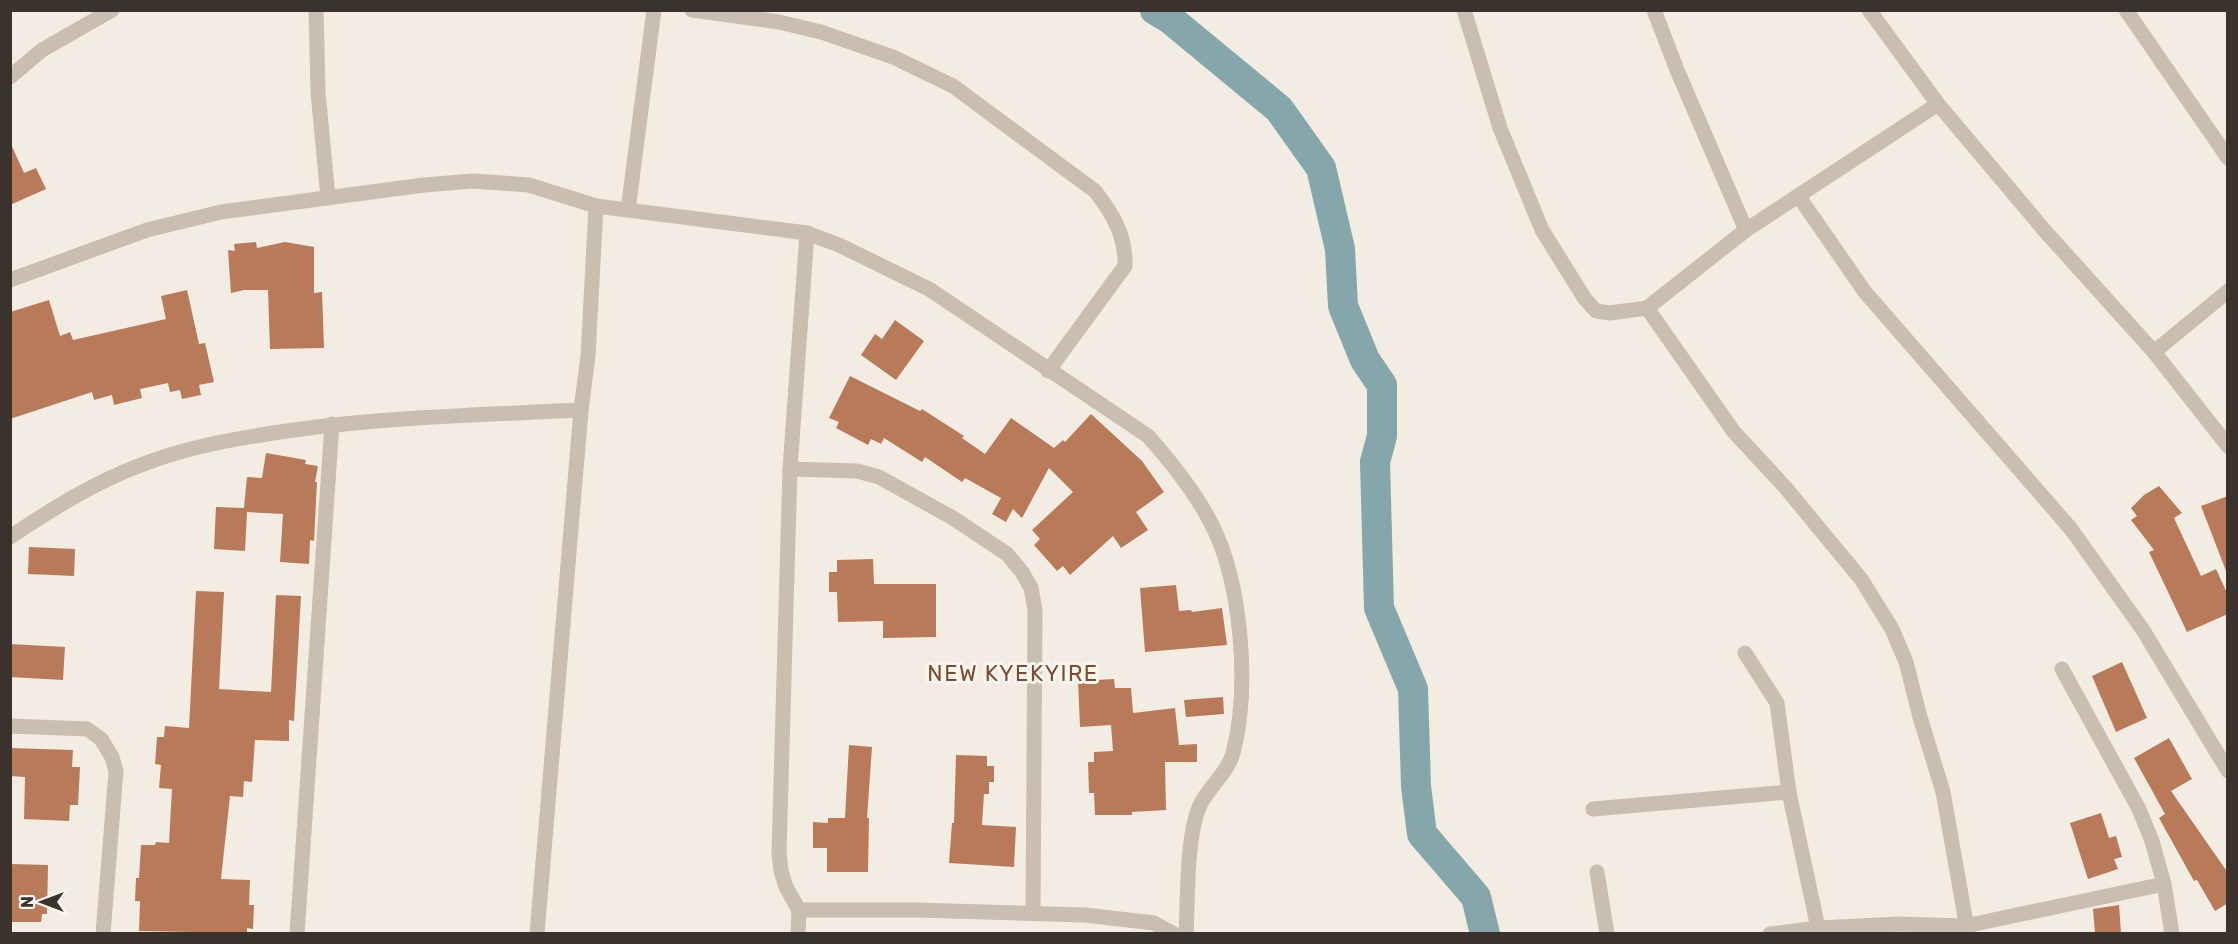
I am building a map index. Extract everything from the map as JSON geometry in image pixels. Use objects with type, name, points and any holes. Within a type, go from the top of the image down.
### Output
[{"type":"street","points":[[10,77],[42,50],[112,10]]},
{"type":"street","points":[[316,10],[318,92],[328,198]]},
{"type":"street","points":[[628,210],[654,10]]},
{"type":"street","points":[[692,10],[779,22],[821,32],[893,57],[952,86],[1095,191],[1109,208],[1120,230],[1126,250],[1125,266],[1048,371]]},
{"type":"street","points":[[1464,10],[1500,128],[1542,230],[1585,299],[1596,311],[1610,314],[1647,308],[1746,230],[1938,104]]},
{"type":"street","points":[[1654,10],[1677,70],[1746,230]]},
{"type":"street","points":[[1869,10],[1938,104],[2045,231],[2154,352],[2228,446]]},
{"type":"street","points":[[2126,10],[2228,158]]},
{"type":"street","points":[[10,280],[147,230],[221,212],[473,182],[529,184],[596,206],[807,233],[839,245],[929,289],[1148,436],[1188,483],[1211,523],[1229,570],[1243,656],[1240,724],[1232,757],[1201,803],[1192,830],[1186,933]]},
{"type":"street","points":[[1799,197],[1865,292],[2071,529],[2143,630],[2228,771]]},
{"type":"street","points":[[537,933],[581,410],[588,356],[596,206]]},
{"type":"street","points":[[798,933],[799,910],[786,887],[779,852],[790,469],[807,233]]},
{"type":"street","points":[[2154,352],[2228,291]]},
{"type":"street","points":[[1647,308],[1734,432],[1785,487],[1861,579],[1892,629],[1906,662],[1943,792],[1967,930]]},
{"type":"street","points":[[10,537],[39,517],[101,482],[142,464],[206,444],[332,424],[581,410]]},
{"type":"street","points":[[297,933],[332,424]]},
{"type":"street","points":[[790,469],[857,471],[879,477],[953,518],[1007,554],[1022,572],[1031,588],[1035,610],[1033,913]]},
{"type":"street","points":[[1745,653],[1777,703],[1789,792],[1818,928]]},
{"type":"street","points":[[2062,669],[2139,809],[2152,841],[2164,884],[2172,933]]},
{"type":"street","points":[[10,726],[87,729],[101,739],[112,757],[116,771],[103,933]]},
{"type":"street","points":[[1593,809],[1789,792]]},
{"type":"street","points":[[1597,872],[1607,933]]},
{"type":"street","points":[[1770,933],[1899,924],[1967,930],[2164,884]]},
{"type":"street","points":[[799,910],[917,910],[1084,915],[1154,923],[1174,933]]},
{"type":"building","points":[[10,142],[24,173],[36,168],[46,189],[10,205]]},
{"type":"building","points":[[256,242],[257,248],[285,242],[314,247],[314,293],[322,292],[324,348],[270,349],[268,290],[244,290],[231,293],[228,250],[235,251],[234,244]]},
{"type":"building","points":[[187,290],[199,344],[205,343],[214,382],[199,385],[201,395],[182,399],[180,390],[170,392],[168,383],[140,389],[142,398],[114,405],[112,395],[94,400],[92,392],[10,419],[10,312],[49,300],[60,336],[70,332],[73,340],[166,319],[161,296]]},
{"type":"building","points":[[895,320],[924,341],[896,380],[861,355],[875,334],[882,339]]},
{"type":"building","points":[[850,376],[920,411],[922,409],[964,436],[962,438],[985,454],[1011,418],[1054,448],[1063,440],[1065,442],[1091,414],[1142,461],[1164,492],[1136,512],[1148,530],[1121,548],[1113,536],[1070,575],[1063,566],[1057,571],[1034,545],[1040,539],[1032,530],[1073,492],[1049,468],[1022,518],[1013,509],[1006,522],[992,514],[1001,498],[965,478],[962,482],[925,457],[922,462],[884,438],[881,444],[871,439],[868,445],[836,428],[839,422],[829,418]]},
{"type":"building","points":[[266,453],[306,460],[305,464],[318,466],[315,482],[317,482],[314,541],[310,540],[309,564],[280,562],[283,514],[247,512],[245,551],[214,549],[216,507],[244,508],[247,477],[262,478]]},
{"type":"building","points":[[2159,486],[2182,513],[2174,518],[2201,576],[2216,569],[2228,595],[2228,614],[2187,632],[2149,552],[2154,550],[2131,520],[2137,516],[2131,508],[2144,495]]},
{"type":"building","points":[[2228,496],[2228,571],[2226,571],[2201,506]]},
{"type":"building","points":[[29,547],[75,549],[74,576],[28,574]]},
{"type":"building","points":[[873,559],[874,584],[936,584],[936,637],[883,638],[883,621],[838,622],[837,592],[829,592],[829,572],[837,572],[837,560]]},
{"type":"building","points":[[1176,585],[1179,611],[1191,610],[1192,612],[1222,608],[1227,645],[1145,652],[1140,588]]},
{"type":"building","points":[[196,591],[224,592],[219,689],[271,692],[276,595],[301,596],[294,721],[289,720],[289,741],[255,740],[252,782],[244,781],[243,797],[230,796],[221,879],[250,880],[249,905],[254,905],[253,929],[247,928],[247,933],[139,931],[140,901],[135,901],[141,845],[155,845],[156,842],[169,843],[172,789],[159,788],[161,765],[155,764],[157,737],[164,737],[165,726],[189,728]]},
{"type":"building","points":[[10,644],[65,647],[63,680],[10,677]]},
{"type":"building","points":[[2122,662],[2147,718],[2116,732],[2092,676]]},
{"type":"building","points":[[1114,679],[1115,688],[1131,688],[1133,713],[1175,708],[1179,745],[1197,744],[1197,762],[1165,762],[1166,810],[1132,812],[1132,815],[1095,815],[1094,793],[1089,793],[1088,762],[1094,762],[1094,752],[1113,751],[1111,725],[1080,727],[1078,681]]},
{"type":"building","points":[[1223,697],[1224,714],[1186,717],[1184,700]]},
{"type":"building","points":[[2169,738],[2192,779],[2171,791],[2228,873],[2228,903],[2215,911],[2197,880],[2194,881],[2159,818],[2165,814],[2134,758]]},
{"type":"building","points":[[849,745],[872,747],[867,818],[869,818],[868,872],[827,872],[827,848],[813,848],[813,822],[828,823],[828,818],[845,818]]},
{"type":"building","points":[[10,748],[73,750],[72,767],[80,767],[78,805],[70,805],[69,821],[24,819],[25,777],[10,776]]},
{"type":"building","points":[[956,755],[987,756],[987,766],[994,766],[994,782],[989,782],[989,794],[984,794],[982,825],[1016,827],[1014,867],[949,863],[952,823],[954,823]]},
{"type":"building","points":[[2101,813],[2109,838],[2116,836],[2122,857],[2114,859],[2118,869],[2088,879],[2070,823]]},
{"type":"building","points":[[10,864],[48,865],[47,914],[42,914],[41,922],[10,922]]},
{"type":"building","points":[[2119,905],[2121,933],[2095,933],[2093,909]]},
{"type":"waterway","points":[[1155,10],[1170,19],[1279,109],[1321,168],[1340,249],[1343,306],[1365,360],[1382,385],[1382,436],[1375,462],[1379,608],[1413,689],[1416,786],[1422,834],[1476,897],[1485,934]]},
{"type":"district","name":"NEW KYEKYIRE","points":[[1013,673]]}]
